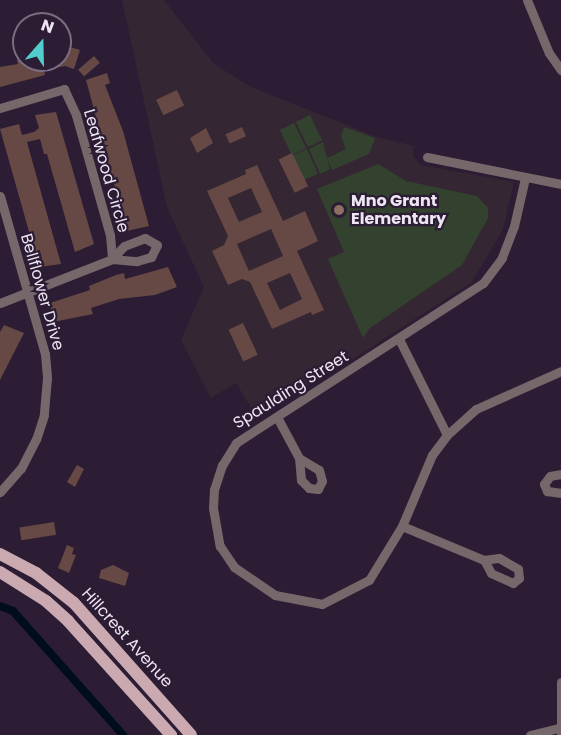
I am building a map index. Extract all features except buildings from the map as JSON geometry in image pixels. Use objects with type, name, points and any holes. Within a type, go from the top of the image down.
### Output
[{"type":"main road","name":"Hillcrest Avenue","points":[[0,554],[36,573],[74,603],[191,735]]},
{"type":"main road","name":"Hillcrest Avenue","points":[[0,572],[46,601],[68,621],[171,735]]},
{"type":"street","points":[[527,0],[549,53],[561,70]]},
{"type":"street","name":"Leafwood Circle","points":[[0,108],[64,89],[84,141],[111,240],[112,259],[26,291]]},
{"type":"street","points":[[426,157],[525,178],[561,183]]},
{"type":"street","name":"Spaulding Street","points":[[525,178],[514,226],[502,258],[483,283],[236,443],[222,465],[214,489],[215,527],[220,546],[234,567],[275,596],[322,603],[369,580],[402,526],[432,455],[447,435],[476,409],[512,389],[561,371]]},
{"type":"street","name":"Bellflower Drive","points":[[0,196],[45,354],[46,402],[31,451],[0,492]]},
{"type":"street","points":[[0,303],[26,291]]},
{"type":"street","points":[[399,339],[447,435]]},
{"type":"street","points":[[278,417],[299,458]]},
{"type":"street","points":[[561,474],[550,476],[544,484],[547,491],[561,493]]},
{"type":"street","points":[[402,526],[484,560]]},
{"type":"street","points":[[561,682],[561,735]]},
{"type":"street","points":[[530,735],[561,727]]},
{"type":"shaded area","name":"Mno Grant Elementary","points":[[122,0],[164,0],[214,64],[251,87],[377,137],[414,146],[413,155],[420,165],[514,182],[503,229],[472,282],[364,352],[256,416],[236,383],[211,398],[181,340],[204,287],[167,207]]},
{"type":"green space","points":[[310,115],[322,140],[308,147],[296,122]]},
{"type":"green space","points":[[294,123],[306,148],[292,155],[280,130]]},
{"type":"green space","points":[[344,127],[375,138],[369,154],[332,170],[327,158],[346,149],[341,136]]},
{"type":"green space","points":[[323,142],[330,169],[320,174],[309,149]]},
{"type":"green space","points":[[307,149],[318,174],[303,180],[292,156]]},
{"type":"green space","points":[[378,164],[406,181],[477,196],[488,208],[488,218],[462,265],[370,328],[363,338],[328,259],[344,252],[317,189]]},
{"type":"waterway","points":[[0,606],[13,611],[123,735]]},
{"type":"place","name":"Mno Grant Elementary","points":[[339,210]]}]
